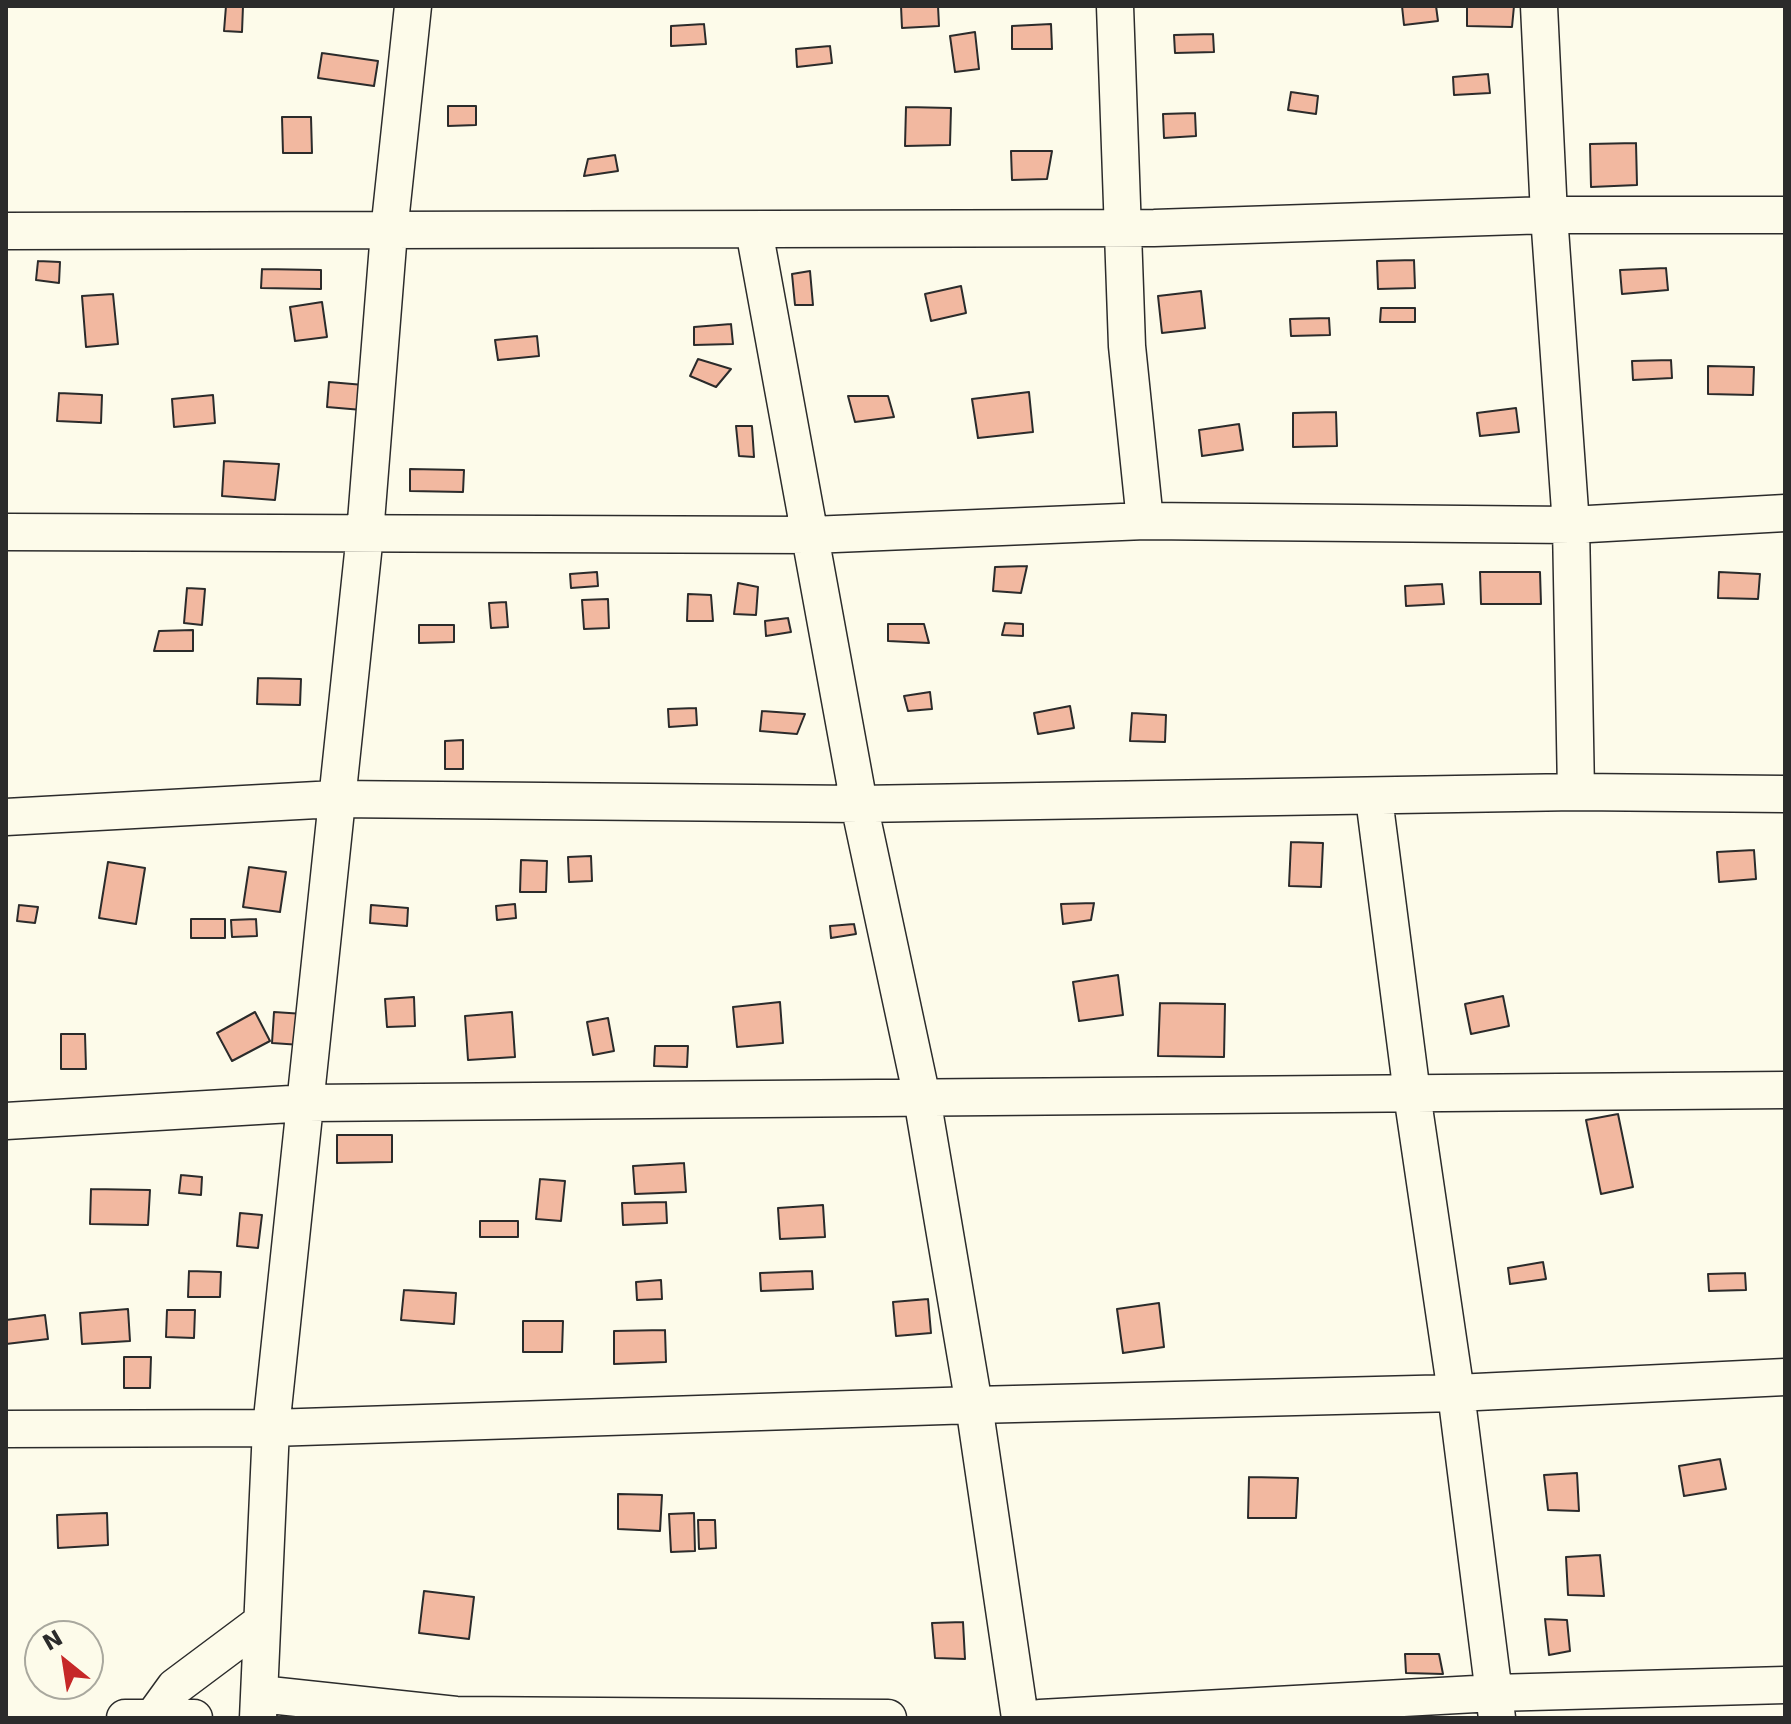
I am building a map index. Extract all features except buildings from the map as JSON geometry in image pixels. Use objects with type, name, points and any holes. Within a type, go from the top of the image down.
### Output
[{"type":"street","points":[[413,6],[389,232],[365,534],[335,799],[308,1103],[271,1428],[259,1706],[456,1715],[888,1718]]},
{"type":"street","points":[[1115,6],[1127,346],[1145,521]]},
{"type":"street","points":[[1539,6],[1549,215],[1571,525],[1576,792]]},
{"type":"street","points":[[6,231],[1121,228],[1549,215],[1785,215]]},
{"type":"street","points":[[754,230],[859,804],[922,1098],[974,1405],[1020,1718]]},
{"type":"street","points":[[6,532],[811,535],[1145,521],[1571,525],[1785,513]]},
{"type":"street","points":[[6,817],[335,799],[859,804],[1374,798],[1576,792],[1785,794]]},
{"type":"street","points":[[1374,798],[1412,1094],[1456,1393],[1495,1706]]},
{"type":"street","points":[[6,1121],[308,1103],[1785,1090]]},
{"type":"street","points":[[6,1429],[271,1428],[1456,1393],[1785,1377]]},
{"type":"street","points":[[139,1717],[262,1622]]},
{"type":"street","points":[[1040,1718],[1495,1706],[1785,1685]]},
{"type":"street","points":[[139,1717],[194,1718]]}]
